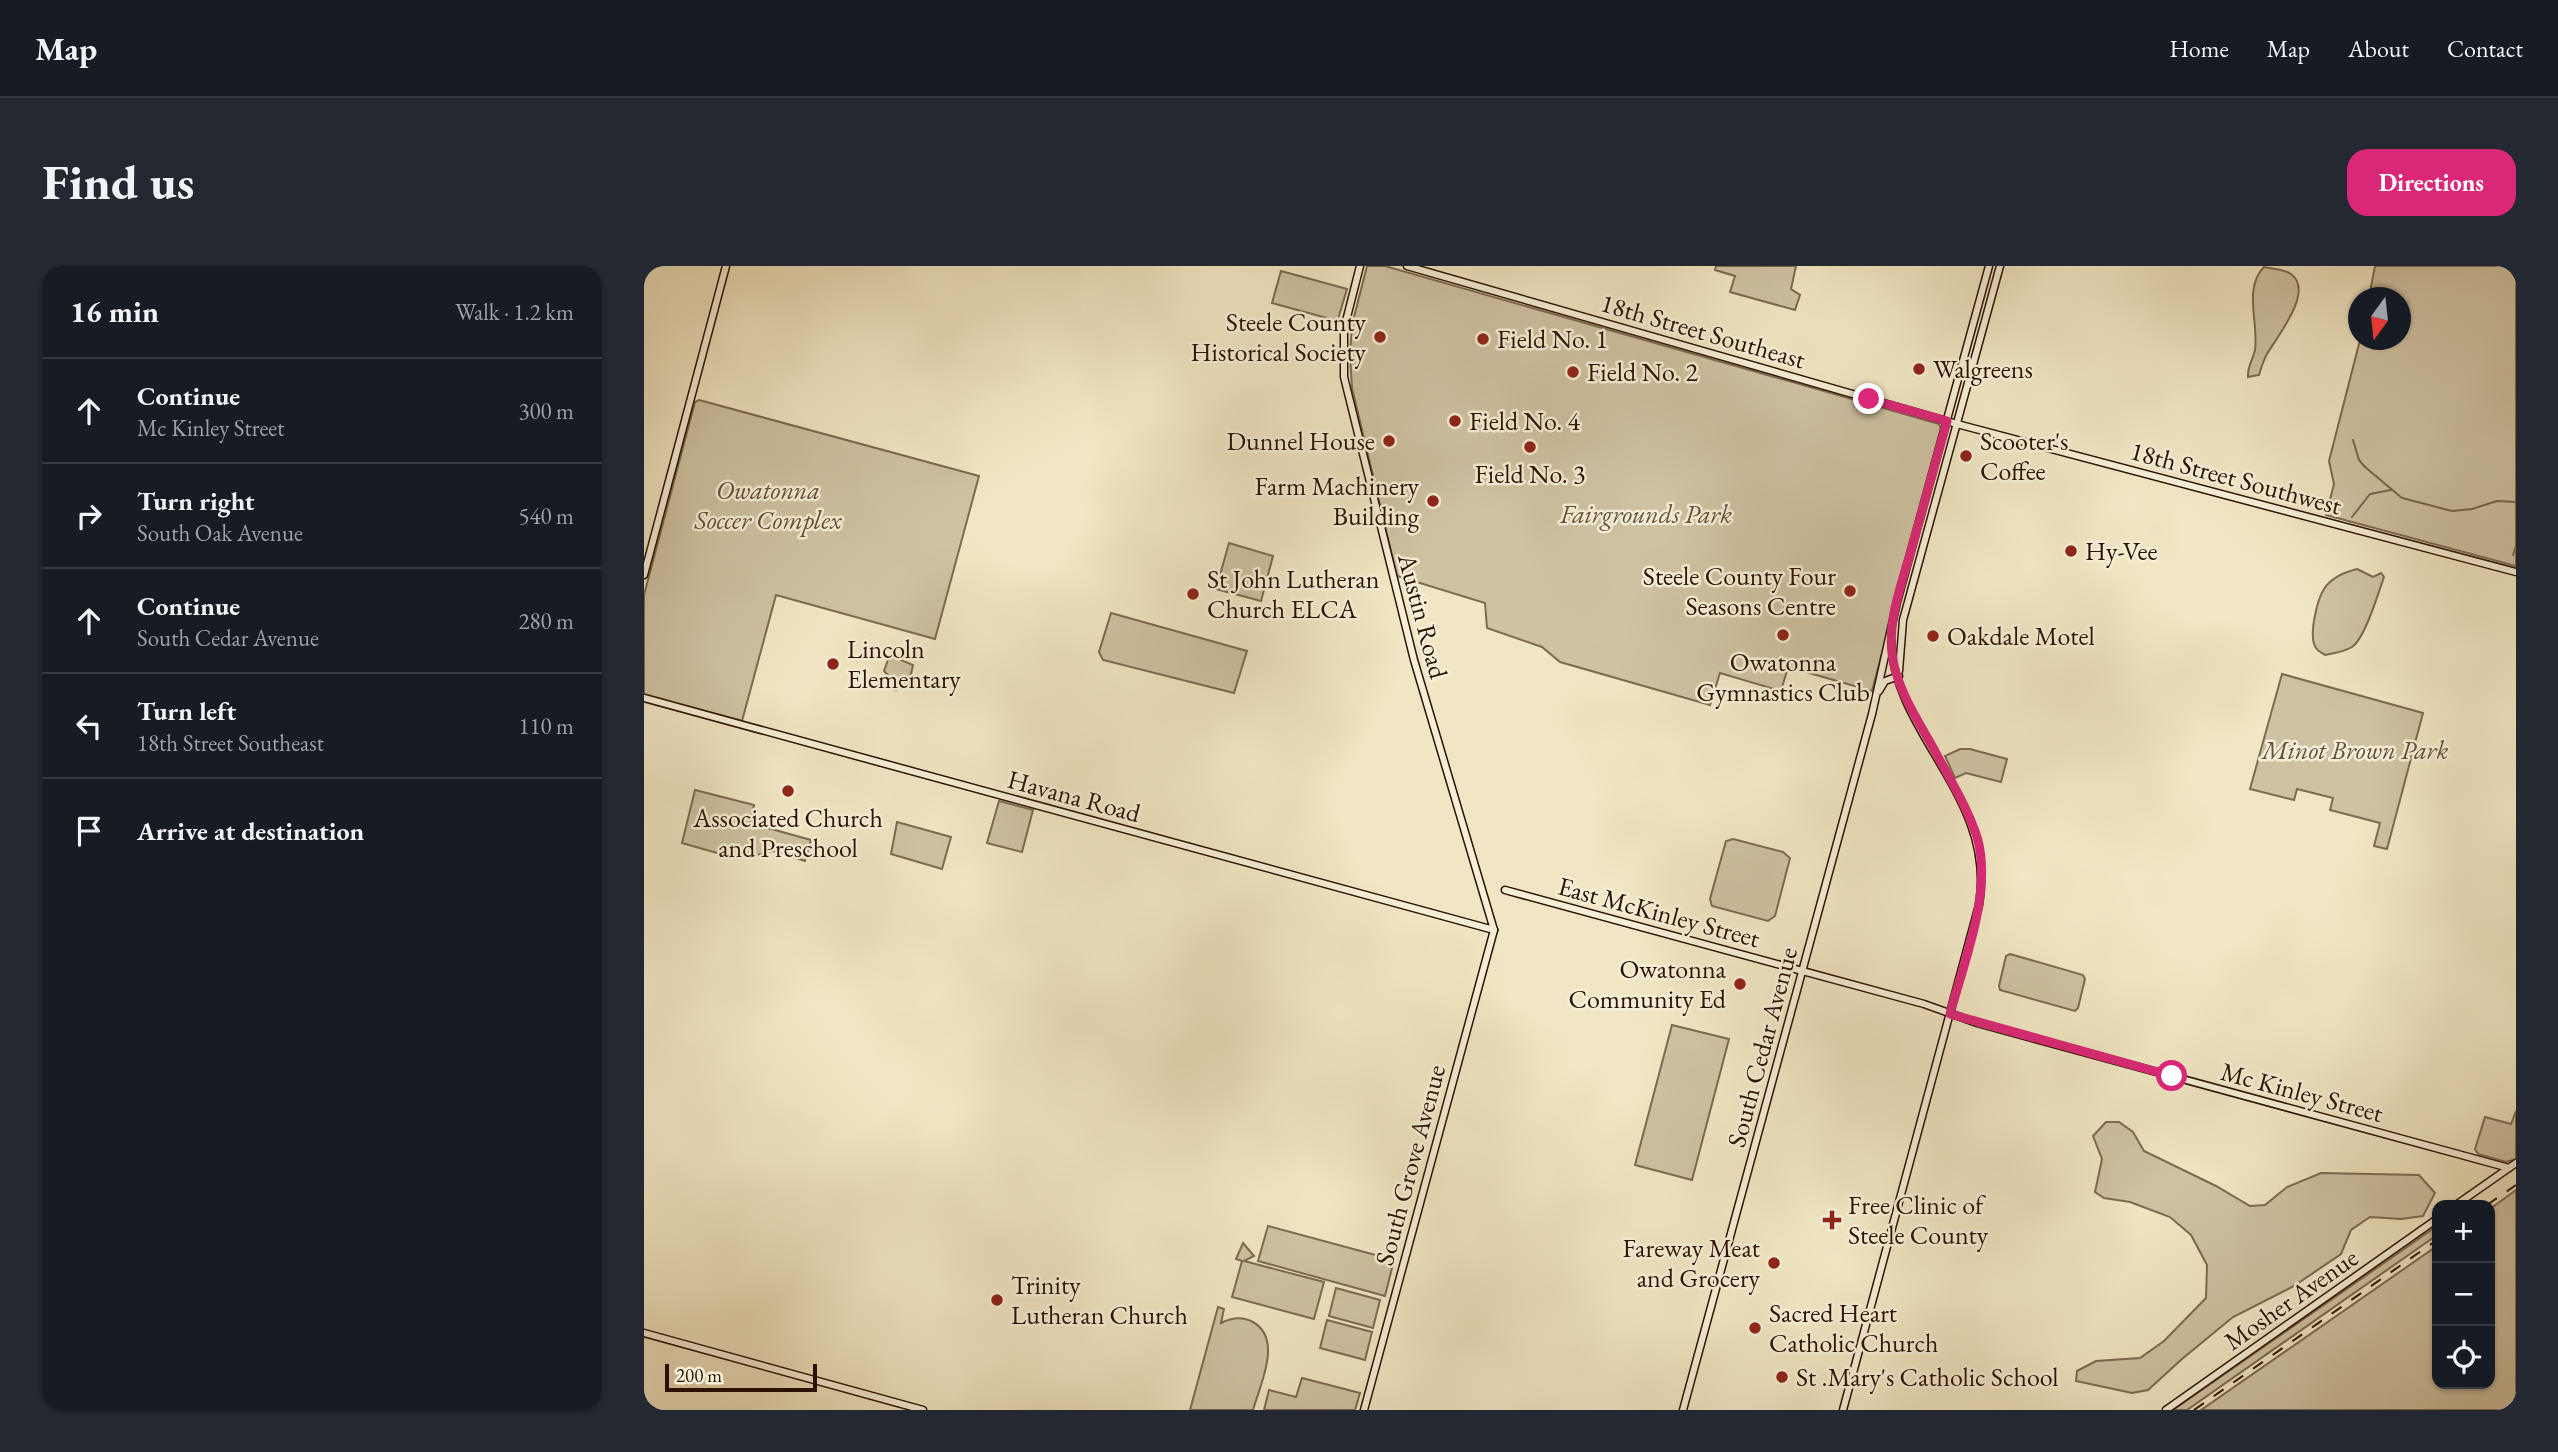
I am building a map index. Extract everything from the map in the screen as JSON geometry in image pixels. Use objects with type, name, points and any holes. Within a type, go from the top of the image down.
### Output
[{"type":"street","points":[[644,575],[726,266]]},
{"type":"street","name":"Austin Road","points":[[1360,266],[1344,329],[1344,377],[1414,660],[1494,930]]},
{"type":"street","name":"18th Street Southeast","points":[[1407,266],[1947,421]]},
{"type":"street","name":"South Cedar Avenue","points":[[1683,1410],[1877,694],[1892,624],[1989,266]]},
{"type":"street","points":[[1899,676],[1903,621],[2000,266]]},
{"type":"street","name":"18th Street Southwest","points":[[1947,421],[2516,572]]},
{"type":"street","points":[[1843,1410],[1979,905],[1982,877],[1980,854],[1972,824],[1908,703],[1892,658],[1892,624]]},
{"type":"street","points":[[1877,694],[1885,681],[1899,676]]},
{"type":"street","name":"Havana Road","points":[[644,698],[1494,930]]},
{"type":"street","name":"East McKinley Street","points":[[1505,890],[1802,971]]},
{"type":"street","name":"South Grove Avenue","points":[[1364,1410],[1494,930]]},
{"type":"street","name":"Mc Kinley Street","points":[[1802,971],[2509,1168]]},
{"type":"street","points":[[2463,1200],[2516,1163]]},
{"type":"street","name":"Mosher Avenue","points":[[2166,1410],[2432,1223]]},
{"type":"street","points":[[644,1333],[923,1410]]},
{"type":"green space","name":"Fairgrounds Park","points":[[1367,266],[1385,266],[1939,424],[1941,429],[1872,691],[1788,667],[1781,691],[1720,673],[1710,705],[1560,662],[1542,647],[1487,628],[1485,603],[1397,576],[1352,388],[1352,325]]},
{"type":"green space","points":[[1716,266],[1796,266],[1791,289],[1800,295],[1795,310],[1730,292],[1735,276],[1715,270]]},
{"type":"green space","points":[[2375,266],[2516,266],[2516,566],[2326,515],[2334,484],[2329,461],[2357,350],[2411,350],[2411,287],[2371,287]]},
{"type":"green space","points":[[2264,267],[2291,274],[2299,291],[2291,314],[2266,357],[2259,375],[2248,377],[2256,340],[2254,285]]},
{"type":"green space","points":[[1281,271],[1347,289],[1338,319],[1272,303]]},
{"type":"green space","name":"Owatonna Soccer Complex","points":[[699,400],[979,476],[935,639],[776,595],[742,721],[644,694],[644,595],[695,402]]},
{"type":"green space","points":[[1229,543],[1273,556],[1261,601],[1216,589]]},
{"type":"green space","points":[[2357,569],[2373,577],[2381,573],[2384,577],[2375,604],[2357,642],[2346,650],[2325,655],[2316,648],[2313,636],[2319,601],[2330,582]]},
{"type":"green space","points":[[1111,613],[1247,651],[1234,693],[1103,660],[1099,652]]},
{"type":"green space","points":[[894,657],[913,665],[909,683],[899,683],[896,690],[892,689],[894,682],[884,671],[888,660]]},
{"type":"green space","name":"Minot Brown Park","points":[[2282,674],[2423,713],[2387,849],[2374,846],[2380,823],[2330,810],[2333,798],[2297,789],[2294,800],[2250,789]]},
{"type":"green space","points":[[1960,749],[2007,759],[2001,782],[1966,773],[1955,778],[1945,756]]},
{"type":"green space","points":[[695,790],[754,805],[750,823],[811,840],[805,861],[773,851],[748,857],[740,854],[731,857],[682,843]]},
{"type":"green space","points":[[999,801],[1033,810],[1022,852],[987,843]]},
{"type":"green space","points":[[897,822],[951,837],[942,869],[891,854]]},
{"type":"green space","points":[[1733,839],[1783,852],[1790,858],[1775,916],[1768,921],[1712,906],[1710,899],[1726,841]]},
{"type":"green space","points":[[2010,954],[2083,975],[2085,979],[2078,1008],[2075,1011],[2000,990],[2006,956]]},
{"type":"green space","points":[[1672,1025],[1729,1039],[1692,1180],[1635,1165]]},
{"type":"green space","points":[[2516,1111],[2516,1159],[2506,1162],[2478,1154],[2475,1149],[2485,1117],[2511,1124]]},
{"type":"green space","points":[[2106,1122],[2119,1122],[2133,1132],[2144,1151],[2250,1206],[2265,1205],[2287,1187],[2321,1173],[2419,1175],[2435,1193],[2423,1216],[2401,1219],[2370,1217],[2351,1230],[2341,1254],[2294,1286],[2233,1317],[2148,1390],[2132,1393],[2076,1381],[2077,1371],[2096,1361],[2140,1358],[2164,1341],[2206,1298],[2207,1265],[2191,1235],[2170,1217],[2130,1202],[2104,1198],[2095,1192],[2102,1159],[2093,1136]]},
{"type":"green space","points":[[2516,1190],[2516,1410],[2201,1410],[2432,1249],[2432,1389],[2495,1389],[2495,1205]]},
{"type":"green space","points":[[1268,1226],[1394,1260],[1385,1296],[1258,1261]]},
{"type":"green space","points":[[2432,1229],[2432,1238],[2187,1410],[2173,1410]]},
{"type":"green space","points":[[1243,1243],[1254,1256],[1244,1261],[1324,1282],[1314,1319],[1232,1297],[1242,1261],[1236,1259]]},
{"type":"green space","points":[[1336,1288],[1380,1300],[1373,1328],[1329,1316]]},
{"type":"green space","points":[[1218,1307],[1224,1309],[1221,1323],[1237,1318],[1249,1320],[1262,1330],[1267,1339],[1267,1363],[1253,1410],[1190,1410]]},
{"type":"green space","points":[[1327,1320],[1372,1332],[1365,1360],[1320,1348]]},
{"type":"green space","points":[[1302,1378],[1360,1393],[1355,1410],[1264,1410],[1269,1390],[1296,1397]]},
{"type":"waterway","points":[[2353,440],[2359,460],[2402,498],[2452,511],[2472,509],[2497,501],[2516,502]]},
{"type":"waterway","points":[[2352,517],[2370,494],[2391,490]]},
{"type":"waterway","points":[[2513,555],[2516,546]]},
{"type":"railway","points":[[2494,1200],[2516,1185]]},
{"type":"railway","points":[[2194,1410],[2432,1243]]},
{"type":"place","name":"Steele County Historical Society","points":[[1380,337]]},
{"type":"place","name":"Field No. 1","points":[[1483,339]]},
{"type":"place","name":"Walgreens","points":[[1919,369]]},
{"type":"place","name":"Field No. 2","points":[[1573,372]]},
{"type":"place","name":"Field No. 4","points":[[1455,421]]},
{"type":"place","name":"Dunnel House","points":[[1389,441]]},
{"type":"place","name":"Field No. 3","points":[[1530,447]]},
{"type":"place","name":"Scooter's Coffee","points":[[1966,456]]},
{"type":"place","name":"Farm Machinery Building","points":[[1433,501]]},
{"type":"place","name":"Hy-Vee","points":[[2071,551]]},
{"type":"place","name":"Steele County Four Seasons Centre","points":[[1850,591]]},
{"type":"place","name":"St John Lutheran Church ELCA","points":[[1193,594]]},
{"type":"place","name":"Owatonna Gymnastics Club","points":[[1783,635]]},
{"type":"place","name":"Oakdale Motel","points":[[1933,636]]},
{"type":"place","name":"Lincoln Elementary","points":[[833,664]]},
{"type":"place","name":"Associated Church and Preschool","points":[[788,791]]},
{"type":"place","name":"Owatonna Community Ed","points":[[1740,984]]},
{"type":"place","name":"Free Clinic of Steele County","points":[[1832,1220]]},
{"type":"place","name":"Fareway Meat and Grocery","points":[[1774,1263]]},
{"type":"place","name":"Trinity Lutheran Church","points":[[997,1300]]},
{"type":"place","name":"Sacred Heart Catholic Church","points":[[1755,1328]]},
{"type":"place","name":"St .Mary's Catholic School","points":[[1782,1377]]},
{"type":"route","points":[[1869,399],[1947,421],[1897,602],[1891,639],[1892,658],[1908,703],[1972,824],[1982,863],[1979,905],[1950,1014],[2172,1076]]}]
